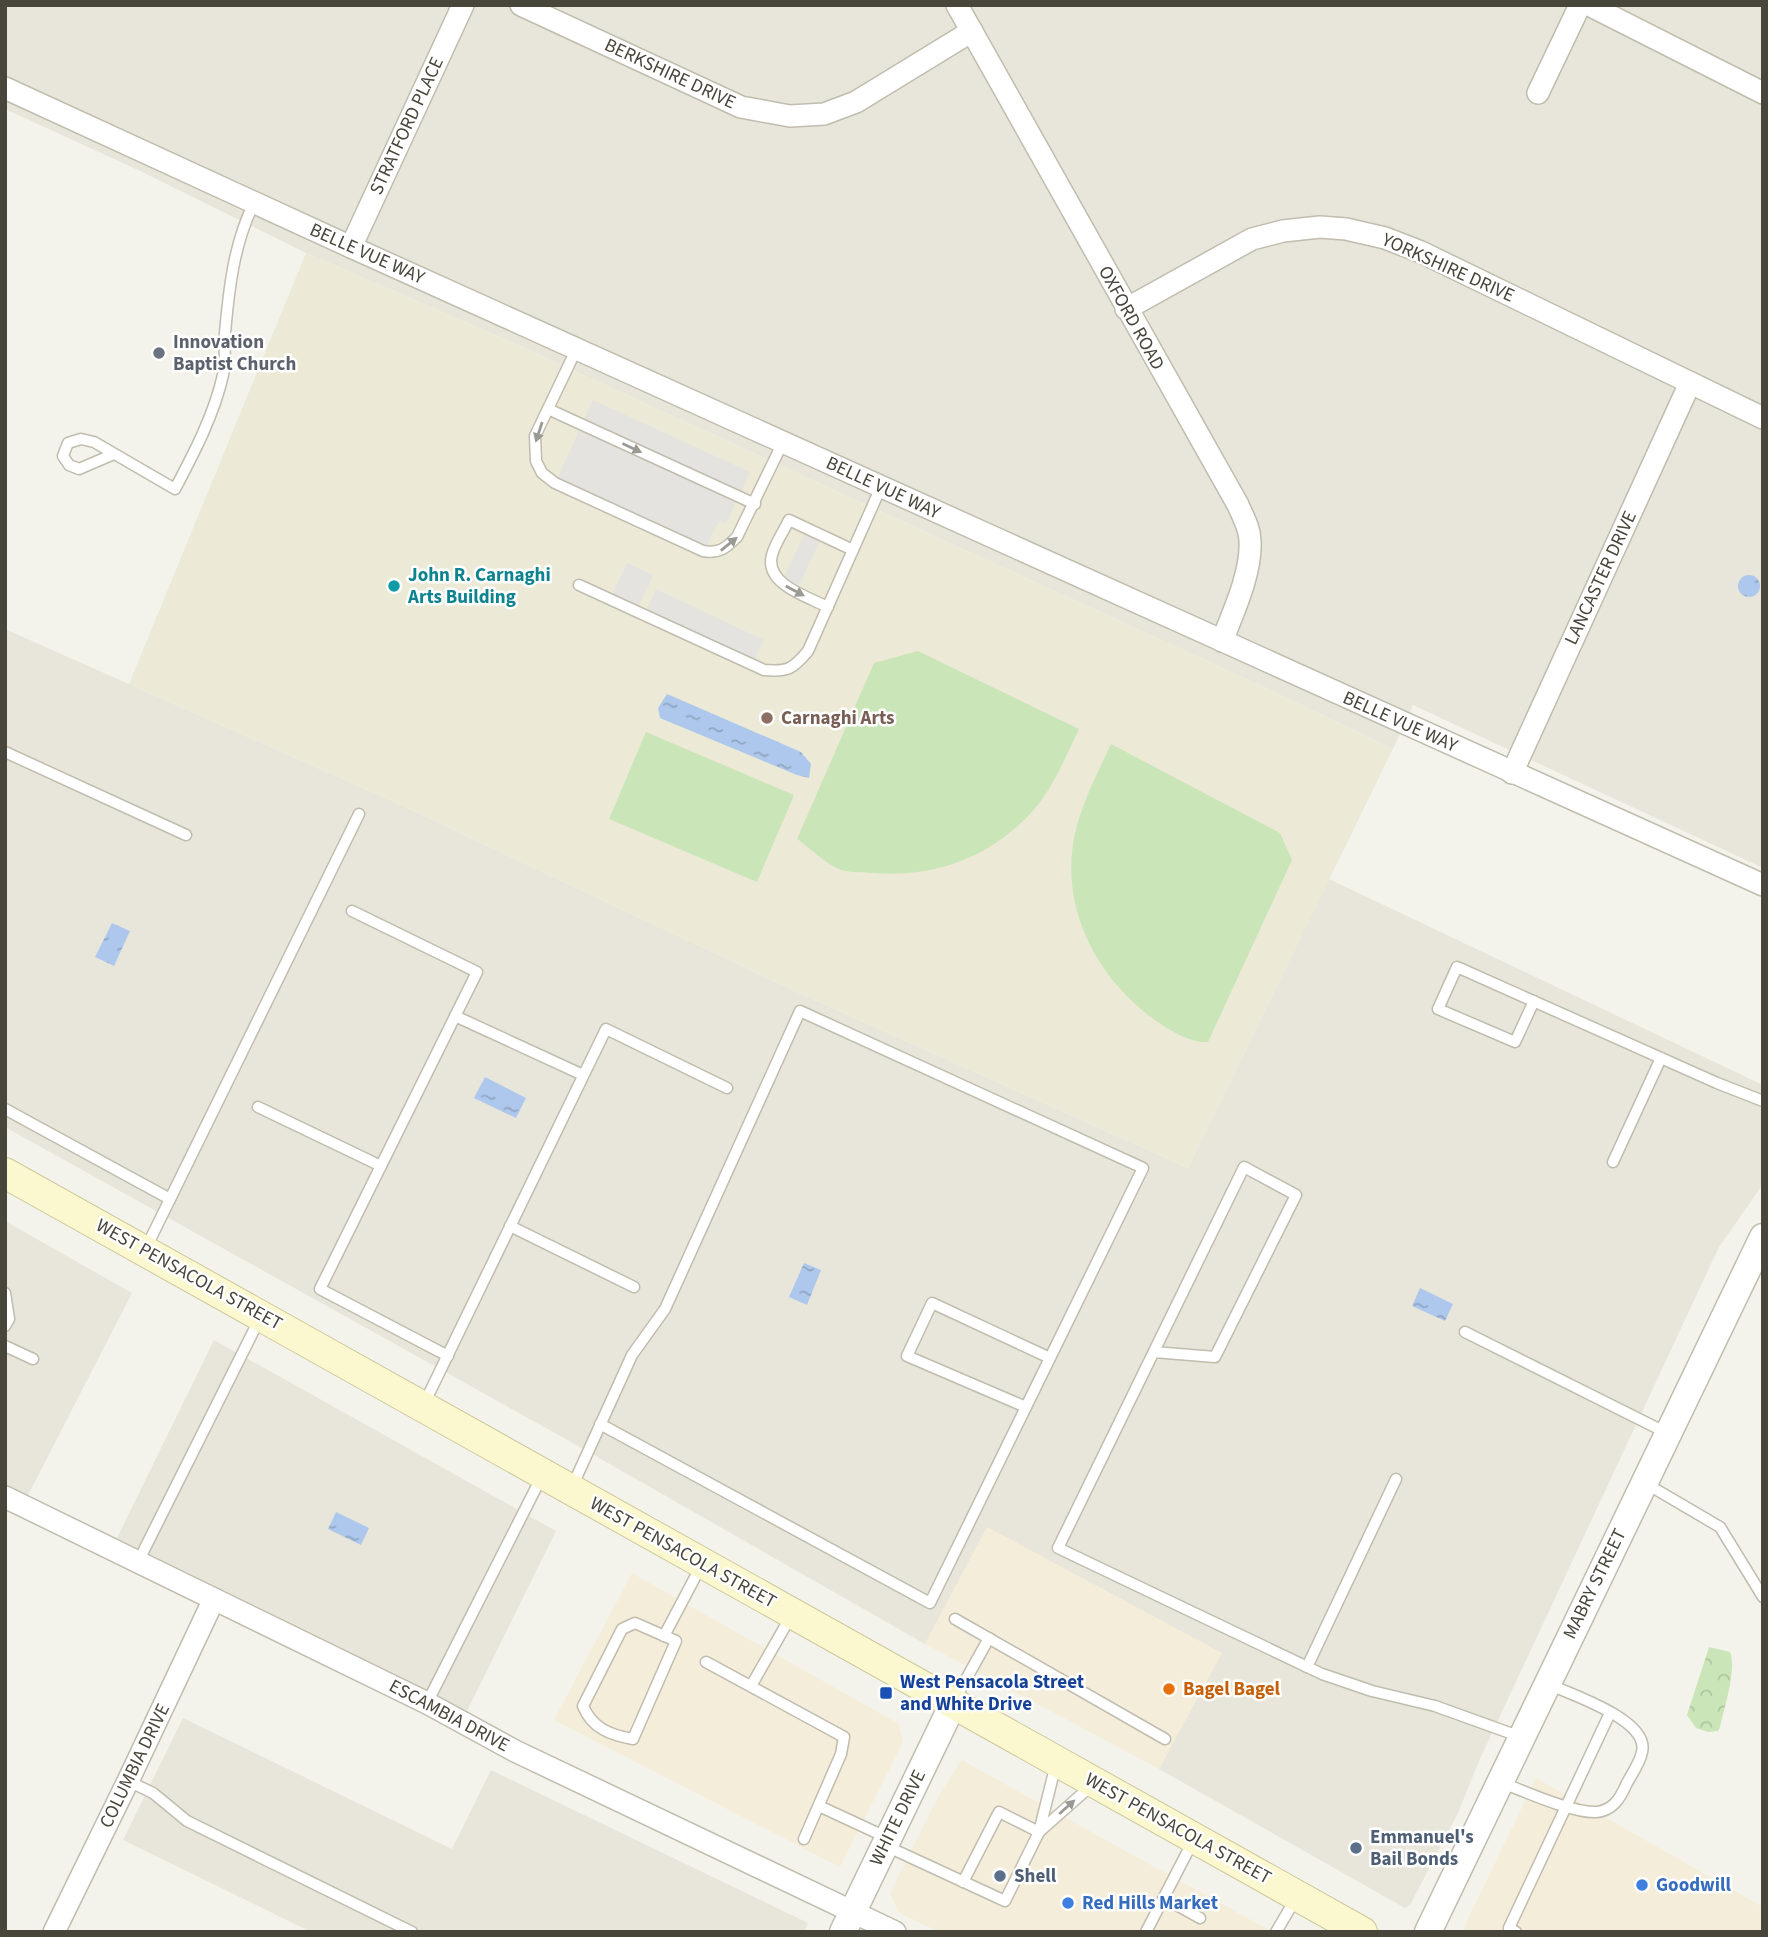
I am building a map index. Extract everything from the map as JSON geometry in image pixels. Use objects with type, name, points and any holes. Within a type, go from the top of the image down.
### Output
[{"type":"main road","name":"WEST PENSACOLA STREET","points":[[5,1173],[1362,1932]]},
{"type":"street","name":"STRATFORD PLACE","points":[[351,247],[463,5]]},
{"type":"street","name":"BERKSHIRE DRIVE","points":[[521,5],[741,107],[790,116],[824,114],[856,102],[972,31]]},
{"type":"street","name":"OXFORD ROAD","points":[[957,5],[1238,505],[1248,528],[1251,543],[1246,573],[1222,641]]},
{"type":"street","points":[[1538,93],[1580,5]]},
{"type":"street","points":[[1589,5],[1763,93]]},
{"type":"street","name":"BELLE VUE WAY","points":[[5,88],[1763,885]]},
{"type":"street","name":"YORKSHIRE DRIVE","points":[[1126,309],[1252,239],[1301,228],[1346,229],[1385,238],[1421,252],[1763,418]]},
{"type":"street","name":"LANCASTER DRIVE","points":[[1511,773],[1690,383]]},
{"type":"street","name":"MABRY STREET","points":[[1428,1932],[1763,1237]]},
{"type":"street","name":"ESCAMBIA DRIVE","points":[[5,1497],[427,1703],[848,1922],[895,1932]]},
{"type":"street","name":"COLUMBIA DRIVE","points":[[54,1932],[214,1599]]},
{"type":"street","name":"WHITE DRIVE","points":[[848,1922],[953,1704]]},
{"type":"lane","points":[[114,454],[175,489],[215,403],[223,373],[233,266],[239,237],[254,202]]},
{"type":"lane","points":[[577,348],[535,436],[536,461],[542,473],[555,483],[703,551],[716,553],[737,537],[783,442]]},
{"type":"lane","points":[[548,409],[755,504]]},
{"type":"lane","points":[[579,586],[764,670],[780,672],[794,667],[808,651],[881,487]]},
{"type":"lane","points":[[828,607],[785,586],[773,571],[771,556],[789,520],[853,550]]},
{"type":"lane","points":[[5,752],[186,835]]},
{"type":"lane","points":[[145,1251],[359,814]]},
{"type":"lane","points":[[352,911],[477,972],[320,1289],[448,1356]]},
{"type":"lane","points":[[1534,1001],[1514,1042],[1438,1009],[1457,967],[1763,1101]]},
{"type":"lane","points":[[570,1490],[600,1424],[632,1355],[665,1309],[800,1012],[1143,1168],[930,1603],[600,1424]]},
{"type":"lane","points":[[456,1016],[583,1076]]},
{"type":"lane","points":[[423,1407],[606,1029],[727,1088]]},
{"type":"lane","points":[[1613,1162],[1661,1058]]},
{"type":"lane","points":[[258,1107],[381,1166]]},
{"type":"lane","points":[[5,1109],[170,1199]]},
{"type":"lane","points":[[1154,1352],[1214,1357],[1296,1195],[1244,1167],[1058,1548],[1322,1675],[1372,1691],[1435,1706],[1521,1738]]},
{"type":"lane","points":[[510,1226],[634,1287]]},
{"type":"lane","points":[[5,1293],[9,1319],[5,1326]]},
{"type":"lane","points":[[1026,1407],[907,1356],[932,1303],[1050,1358]]},
{"type":"lane","points":[[138,1562],[262,1316]]},
{"type":"lane","points":[[1465,1332],[1667,1433]]},
{"type":"lane","points":[[5,1346],[33,1359]]},
{"type":"lane","points":[[427,1703],[544,1474]]},
{"type":"lane","points":[[1307,1667],[1396,1479]]},
{"type":"lane","points":[[1643,1482],[1720,1527],[1763,1597]]},
{"type":"lane","points":[[664,1636],[703,1564]]},
{"type":"lane","points":[[751,1686],[792,1614]]},
{"type":"lane","points":[[955,1619],[1165,1739]]},
{"type":"lane","points":[[635,1623],[664,1636],[676,1641],[633,1739],[618,1737],[597,1727],[587,1716],[583,1706],[622,1629],[635,1623]]},
{"type":"lane","points":[[953,1704],[989,1638]]},
{"type":"lane","points":[[706,1662],[844,1737],[841,1754],[804,1839]]},
{"type":"lane","points":[[1500,1782],[1566,1806],[1593,1813],[1606,1811],[1615,1804],[1623,1791],[1643,1750],[1635,1729],[1621,1718],[1547,1684]]},
{"type":"lane","points":[[1516,1932],[1509,1928],[1610,1713]]},
{"type":"lane","points":[[819,1806],[1004,1901],[1039,1832],[1056,1761]]},
{"type":"lane","points":[[128,1781],[153,1793],[187,1822],[412,1932]]},
{"type":"lane","points":[[1039,1832],[1094,1783]]},
{"type":"lane","points":[[963,1882],[999,1812],[1039,1832]]},
{"type":"lane","points":[[1146,1932],[1195,1839]]},
{"type":"lane","points":[[1276,1932],[1297,1895]]},
{"type":"lane","points":[[1164,1898],[1200,1918]]},
{"type":"shaded area","points":[[5,5],[1763,5],[1763,868],[1413,705],[1393,749],[1264,687],[507,340],[306,253],[138,170],[5,109]]},
{"type":"shaded area","name":"Carnaghi Arts","points":[[306,253],[507,340],[1264,687],[1393,749],[1188,1168],[797,992],[390,800],[129,684]]},
{"type":"shaded area","points":[[593,400],[750,472],[726,524],[719,521],[704,551],[555,483]]},
{"type":"shaded area","points":[[807,528],[822,536],[796,592],[782,582]]},
{"type":"shaded area","points":[[627,563],[653,575],[636,612],[610,599]]},
{"type":"shaded area","points":[[656,589],[764,640],[752,665],[644,615]]},
{"type":"shaded area","points":[[5,629],[390,800],[797,992],[1188,1168],[1329,879],[1763,1085],[1763,1184],[1719,1247],[1479,1761],[1458,1813],[1410,1905],[1405,1908],[1159,1769],[1221,1653],[987,1528],[925,1644],[580,1447],[5,1127]]},
{"type":"shaded area","points":[[5,1221],[132,1293],[27,1497],[5,1486]]},
{"type":"shaded area","points":[[214,1340],[556,1531],[467,1711],[117,1538]]},
{"type":"shaded area","points":[[987,1527],[1222,1653],[1159,1769],[925,1644]]},
{"type":"shaded area","points":[[632,1573],[899,1724],[903,1742],[840,1867],[554,1720]]},
{"type":"shaded area","points":[[183,1718],[452,1849],[491,1770],[808,1923],[804,1932],[311,1932],[123,1840]]},
{"type":"shaded area","points":[[962,1760],[1273,1932],[939,1932],[906,1916],[898,1911],[890,1893],[939,1795]]},
{"type":"shaded area","points":[[1536,1778],[1763,1907],[1763,1932],[1464,1932]]},
{"type":"green space","points":[[918,651],[1079,729],[1058,773],[1039,804],[1015,829],[979,853],[959,862],[918,872],[896,874],[841,870],[797,839],[874,663]]},
{"type":"green space","points":[[646,732],[794,795],[757,882],[609,819]]},
{"type":"green space","points":[[1111,744],[1280,833],[1292,860],[1208,1042],[1191,1040],[1164,1026],[1123,992],[1093,951],[1075,905],[1072,855],[1076,829]]},
{"type":"green space","points":[[1709,1647],[1730,1652],[1732,1668],[1720,1727],[1718,1731],[1708,1732],[1696,1728],[1687,1715]]},
{"type":"water","points":[[1745,575],[1753,575],[1760,582],[1760,590],[1753,597],[1745,597],[1738,590],[1738,582]]},
{"type":"water","points":[[667,694],[801,752],[811,764],[809,778],[660,718],[658,708]]},
{"type":"water","points":[[112,923],[130,931],[114,966],[95,957]]},
{"type":"water","points":[[485,1077],[526,1098],[516,1118],[474,1098]]},
{"type":"water","points":[[804,1263],[821,1270],[807,1305],[789,1297]]},
{"type":"water","points":[[1420,1288],[1453,1304],[1445,1321],[1412,1306]]},
{"type":"water","points":[[336,1512],[369,1528],[361,1545],[328,1529]]},
{"type":"place","name":"Innovation Baptist Church","points":[[159,353]]},
{"type":"place","name":"John R. Carnaghi Arts Building","points":[[394,586]]},
{"type":"place","name":"Carnaghi Arts","points":[[767,718]]},
{"type":"place","name":"Bagel Bagel","points":[[1169,1689]]},
{"type":"place","name":"West Pensacola Street and White Drive","points":[[886,1693]]},
{"type":"place","name":"Emmanuel's Bail Bonds","points":[[1356,1848]]},
{"type":"place","name":"Shell","points":[[1000,1876]]},
{"type":"place","name":"Goodwill","points":[[1642,1885]]},
{"type":"place","name":"Red Hills Market","points":[[1068,1903]]}]
